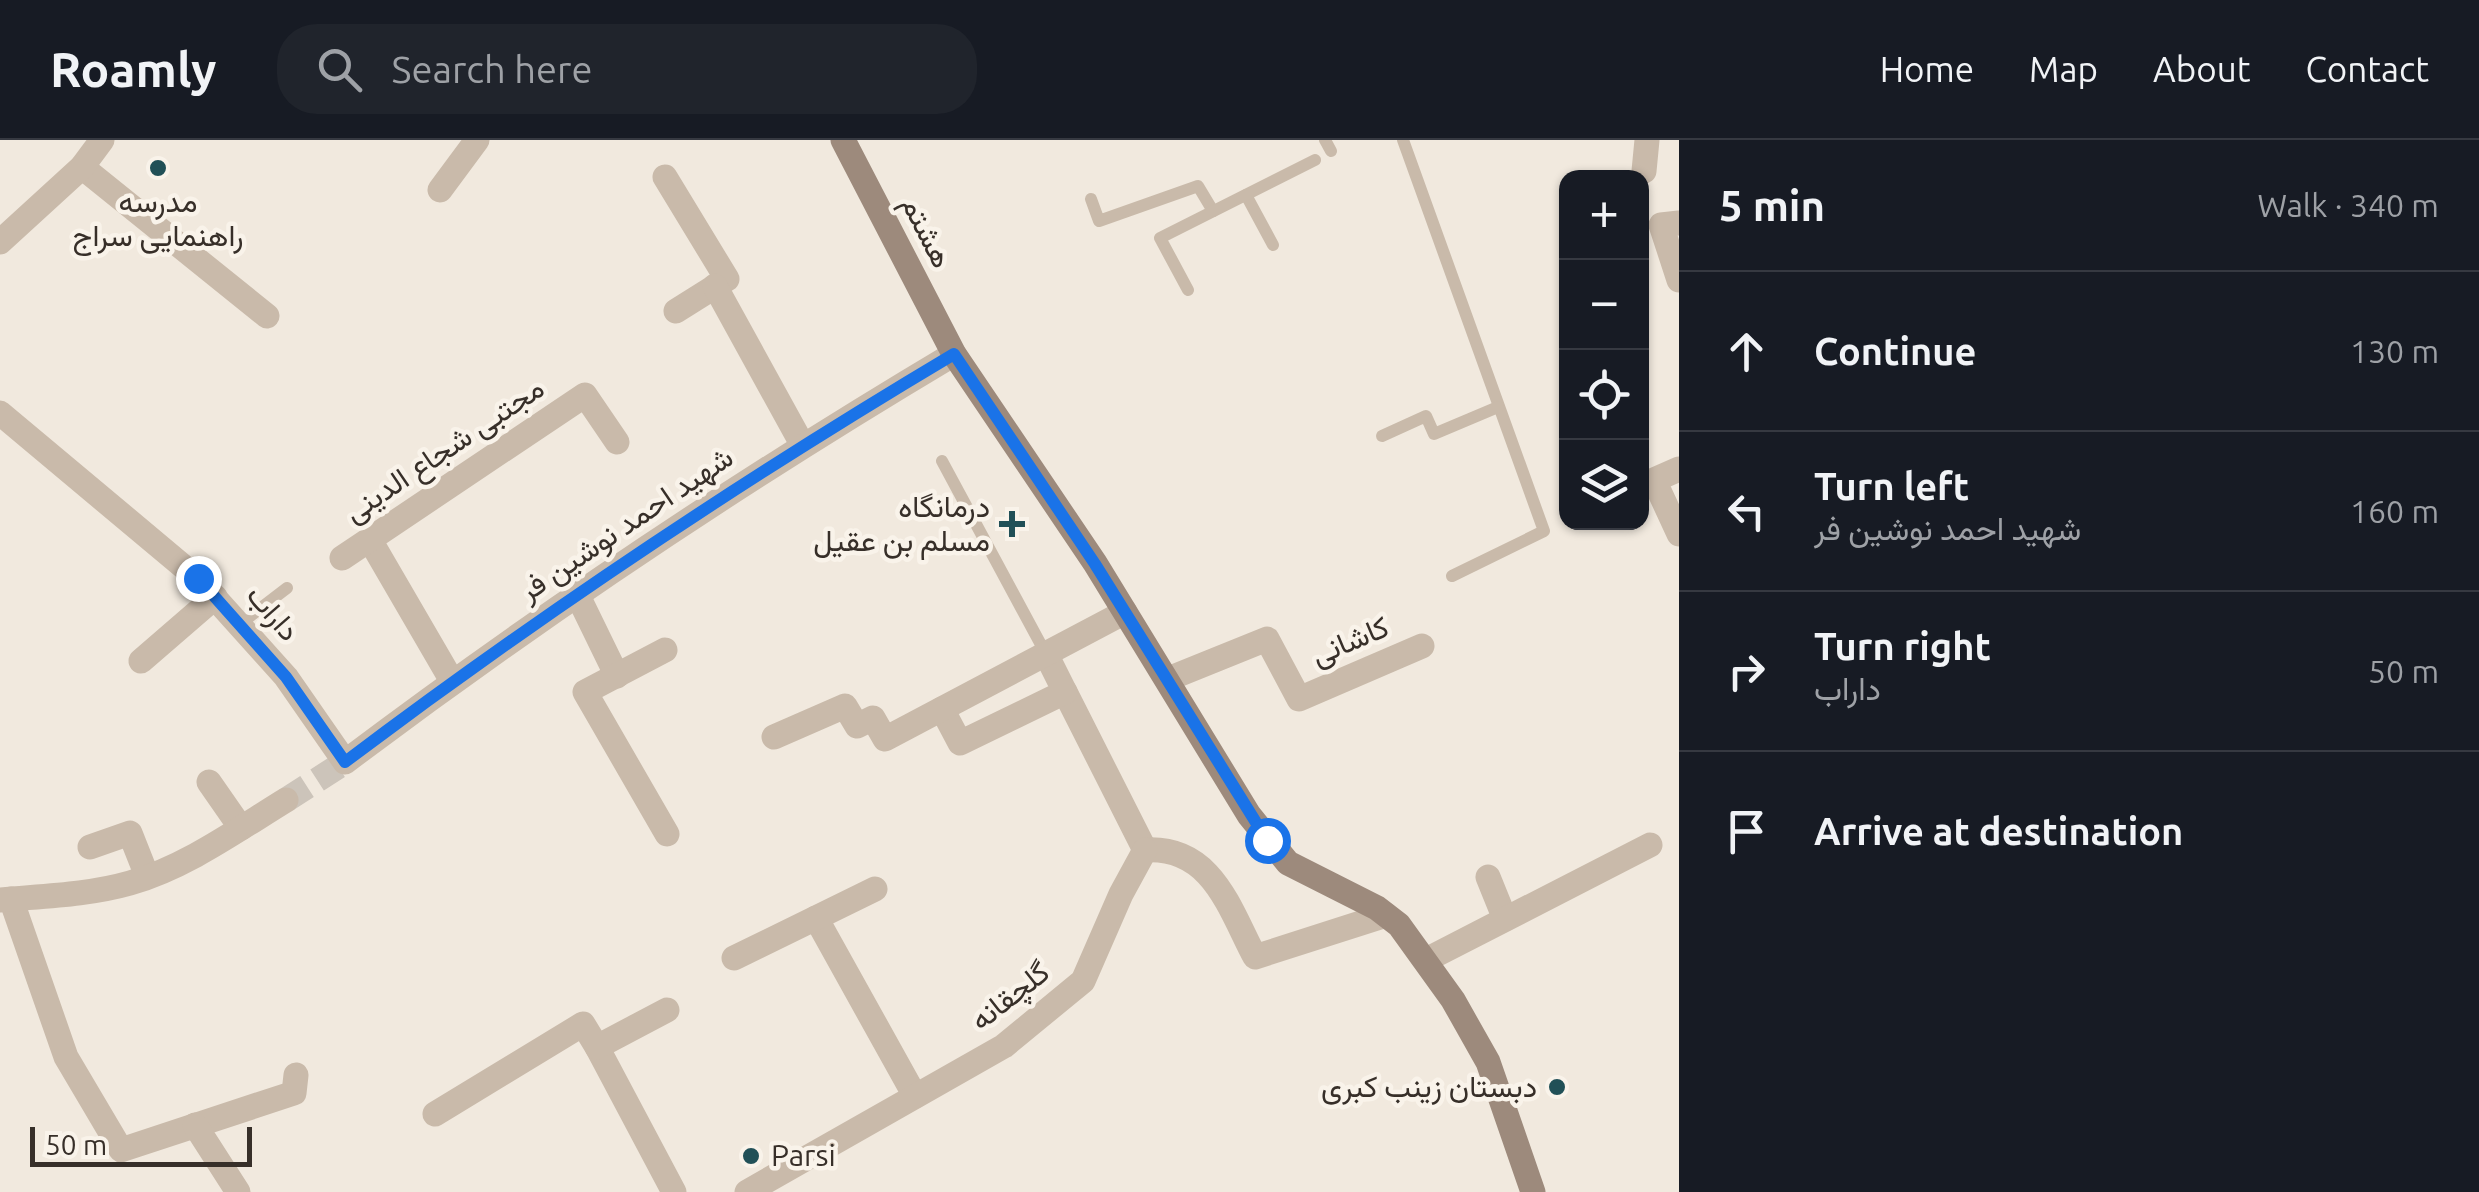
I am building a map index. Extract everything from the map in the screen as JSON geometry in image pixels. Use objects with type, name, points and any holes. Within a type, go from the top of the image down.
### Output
[{"type":"street","points":[[0,242],[82,167],[102,140]]},
{"type":"street","points":[[440,190],[477,140]]},
{"type":"street","name":"هشتم","points":[[843,140],[954,354],[1168,679],[1249,816],[1288,862],[1399,925],[1453,1000],[1488,1062],[1533,1192]]},
{"type":"street","points":[[1644,170],[1647,140]]},
{"type":"street","points":[[82,167],[267,316]]},
{"type":"street","points":[[665,177],[727,279],[676,311]]},
{"type":"street","points":[[1679,224],[1661,225],[1679,280]]},
{"type":"street","points":[[715,286],[802,444]]},
{"type":"street","name":"شهید احمد نوشین فر","points":[[345,762],[452,682],[802,444],[954,354]]},
{"type":"street","name":"مجتبی شجاع الدینی","points":[[342,558],[584,395],[617,442]]},
{"type":"street","name":"داراب","points":[[0,414],[134,523],[215,597],[286,677],[345,762]]},
{"type":"street","points":[[1679,469],[1654,480],[1679,534]]},
{"type":"street","points":[[370,540],[452,682]]},
{"type":"street","points":[[578,596],[617,676]]},
{"type":"street","points":[[141,661],[215,597]]},
{"type":"street","points":[[774,737],[845,706],[857,726],[873,718],[885,739],[1125,612]]},
{"type":"street","name":"کاشانی","points":[[1168,679],[1267,639],[1299,699],[1422,646]]},
{"type":"street","points":[[665,650],[586,692],[667,834]]},
{"type":"street","points":[[1046,654],[1145,850],[1163,849],[1190,858],[1206,870],[1255,957],[1386,915]]},
{"type":"street","points":[[942,709],[960,743],[1066,692]]},
{"type":"street","points":[[209,782],[241,828]]},
{"type":"street","points":[[286,800],[147,876],[92,891],[5,900],[66,1058],[121,1150],[294,1092],[296,1075]]},
{"type":"street","points":[[90,847],[130,833],[147,876]]},
{"type":"street","points":[[1426,960],[1650,845]]},
{"type":"street","name":"گلچقانه","points":[[748,1192],[1004,1046],[1083,980],[1145,850]]},
{"type":"street","points":[[1488,877],[1504,919]]},
{"type":"street","points":[[734,958],[875,889]]},
{"type":"street","points":[[816,918],[916,1096]]},
{"type":"street","points":[[597,1048],[667,1010]]},
{"type":"street","points":[[434,1114],[583,1024],[674,1192]]},
{"type":"street","points":[[195,1125],[238,1192]]},
{"type":"lane","points":[[1403,140],[1544,531],[1452,576]]},
{"type":"lane","points":[[1188,290],[1160,238],[1314,160]]},
{"type":"lane","points":[[1091,199],[1098,221],[1198,186],[1212,212]]},
{"type":"lane","points":[[1246,194],[1273,244]]},
{"type":"lane","points":[[1382,436],[1426,416],[1434,434],[1498,407]]},
{"type":"lane","points":[[942,461],[1046,654]]},
{"type":"lane","points":[[240,624],[287,588]]},
{"type":"tunnel","points":[[286,800],[345,762]]},
{"type":"place","name":"مدرسه راهنمایی سراج","points":[[158,168]]},
{"type":"place","name":"درمانگاه مسلم بن عقیل","points":[[1012,524]]},
{"type":"place","name":"دبستان زینب کبری","points":[[1557,1087]]},
{"type":"place","name":"Parsi","points":[[751,1156]]},
{"type":"route","points":[[198,578],[286,677],[345,762],[452,682],[802,444],[954,354],[1095,564],[1267,840]]}]
